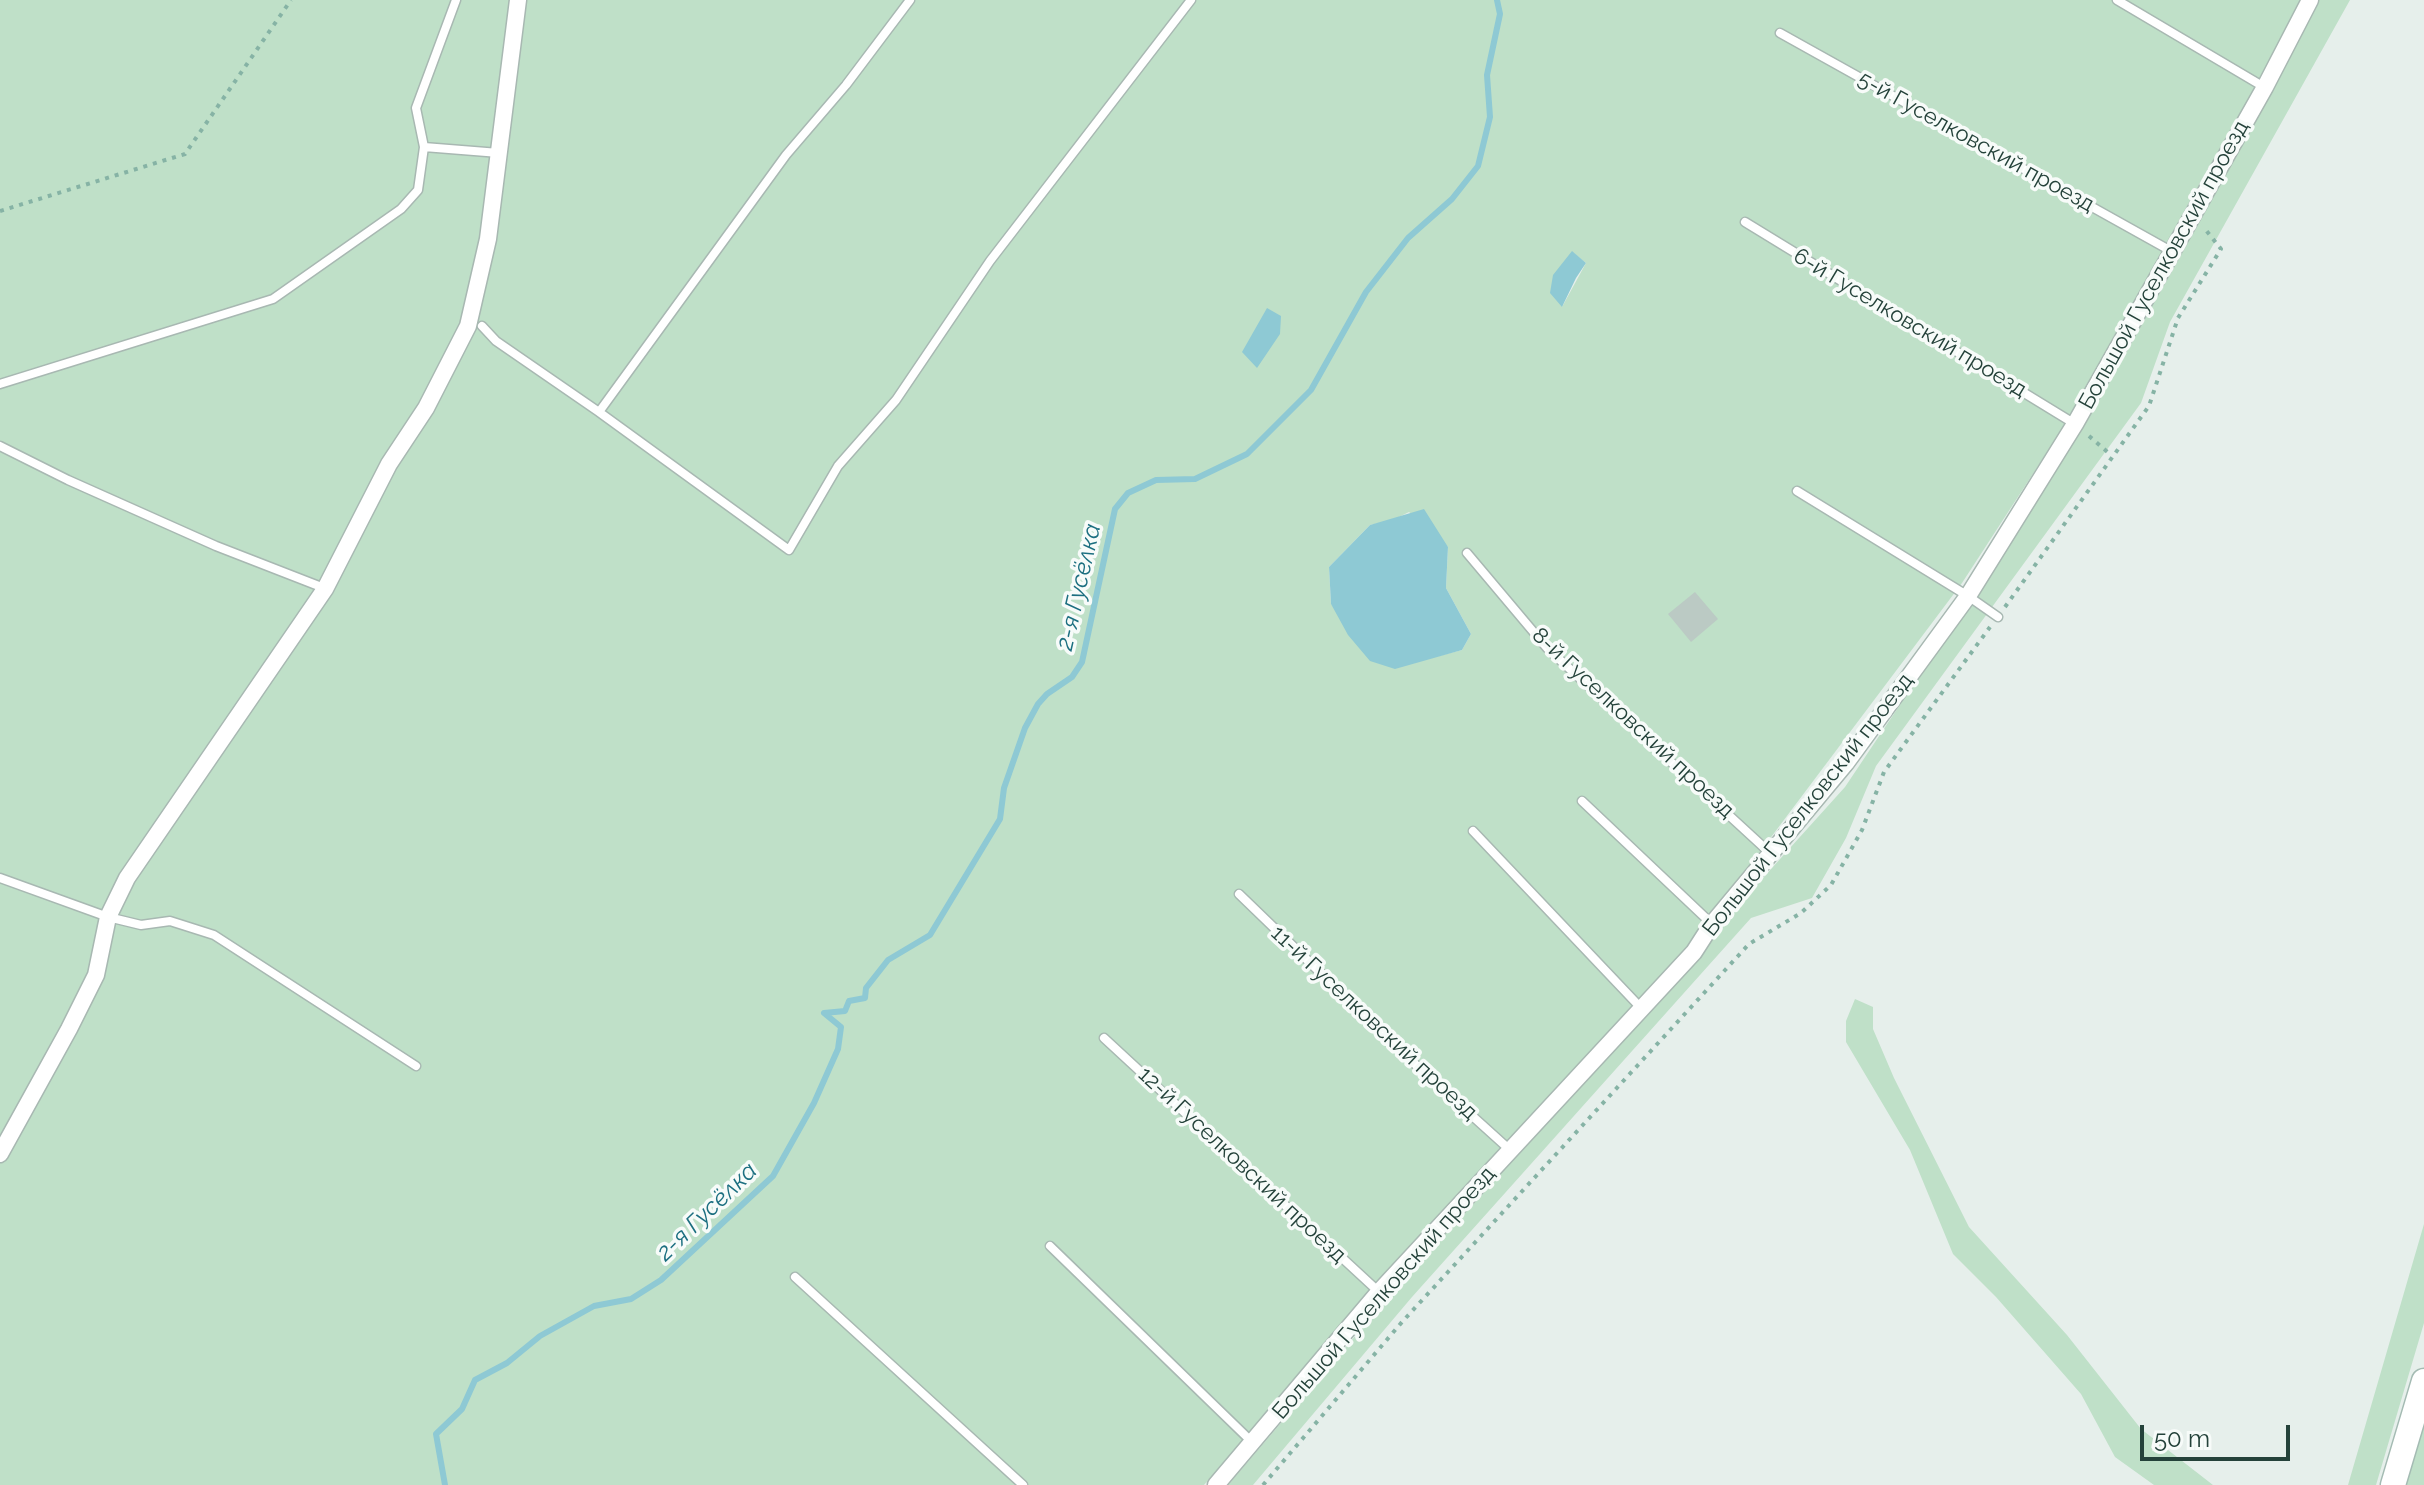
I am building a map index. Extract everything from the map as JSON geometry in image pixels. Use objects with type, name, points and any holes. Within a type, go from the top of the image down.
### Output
[{"type":"main road","points":[[2393,1485],[2424,1381]]},
{"type":"street","points":[[0,1154],[96,975],[108,917],[127,878],[325,589],[389,464],[426,408],[468,326],[488,239],[518,0]]},
{"type":"street","name":"Большой Гуселковский проезд","points":[[1216,1485],[1379,1292],[1694,952],[1712,924],[1846,763],[1968,596],[2075,424],[2265,87],[2310,0]]},
{"type":"lane","points":[[0,384],[273,299],[401,209],[418,190],[424,147],[416,108],[456,0]]},
{"type":"lane","points":[[599,412],[786,155],[846,85],[910,0]]},
{"type":"lane","points":[[482,326],[496,341],[789,550],[838,466],[896,400],[990,261],[1191,0]]},
{"type":"lane","points":[[2117,0],[2265,87]]},
{"type":"lane","name":"5-й Гуселковский проезд","points":[[1780,33],[2171,251]]},
{"type":"lane","points":[[424,147],[499,153]]},
{"type":"lane","name":"6-й Гуселковский проезд","points":[[1745,222],[2075,424]]},
{"type":"lane","points":[[0,446],[216,546],[325,589]]},
{"type":"lane","points":[[1797,491],[1998,617]]},
{"type":"lane","name":"8-й Гуселковский проезд","points":[[1467,553],[1547,648],[1771,854]]},
{"type":"lane","points":[[1582,801],[1712,924]]},
{"type":"lane","points":[[1473,831],[1641,1009]]},
{"type":"lane","points":[[0,878],[108,917],[141,925],[170,921],[214,935],[416,1066]]},
{"type":"lane","name":"11-й Гуселковский проезд","points":[[1239,894],[1417,1066],[1511,1150]]},
{"type":"lane","name":"12-й Гуселковский проезд","points":[[1104,1038],[1379,1292]]},
{"type":"lane","points":[[1050,1246],[1252,1443]]},
{"type":"lane","points":[[795,1277],[1023,1485]]},
{"type":"path","points":[[0,211],[185,154],[291,0]]},
{"type":"path","points":[[2075,424],[2111,455]]},
{"type":"green space","points":[[0,0],[2300,0],[2250,101],[2064,426],[1962,583],[1690,945],[1361,1302],[1204,1485],[0,1485]],"holes":[[[1572,252],[1586,263],[1562,307]],[[1409,512],[1448,547],[1446,588],[1471,634],[1462,650],[1423,660],[1331,604],[1329,567],[1370,525],[1393,520]]]},
{"type":"green space","points":[[2316,0],[2350,0],[2170,322],[2141,403],[1876,766],[1846,838],[1812,898],[1751,918],[1412,1297],[1253,1485],[1228,1485],[1450,1225],[1845,787],[1954,624]]},
{"type":"green space","points":[[1855,999],[1873,1007],[1873,1029],[1894,1078],[1969,1227],[2067,1335],[2141,1429],[2213,1485],[2154,1485],[2115,1457],[2081,1394],[1996,1297],[1953,1254],[1910,1150],[1846,1042],[1846,1021]]},
{"type":"green space","points":[[2424,1224],[2424,1323],[2376,1485],[2348,1485]]},
{"type":"green space","points":[[2424,1401],[2424,1485],[2399,1485]]},
{"type":"water","points":[[1572,251],[1586,263],[1562,307],[1550,293],[1553,275]]},
{"type":"water","points":[[1267,308],[1281,316],[1280,334],[1257,368],[1242,352]]},
{"type":"water","points":[[1424,509],[1448,547],[1446,588],[1471,634],[1462,650],[1395,669],[1370,661],[1348,635],[1331,604],[1329,567],[1370,525]]},
{"type":"building","points":[[1695,592],[1718,619],[1691,642],[1668,614]]},
{"type":"waterway","name":"2-я Гусёлка","points":[[445,1485],[436,1434],[462,1409],[475,1380],[507,1363],[540,1336],[594,1306],[631,1299],[661,1280],[773,1176],[814,1103],[838,1049],[841,1027],[824,1013],[845,1011],[849,1001],[865,998],[866,988],[888,960],[930,935],[1000,819],[1004,788],[1025,728],[1038,704],[1072,677],[1082,662],[1115,509],[1128,493],[1156,480],[1195,479],[1247,454],[1311,390],[1366,292],[1408,238],[1452,199],[1478,166],[1490,117],[1487,75],[1500,14],[1497,0]]}]
